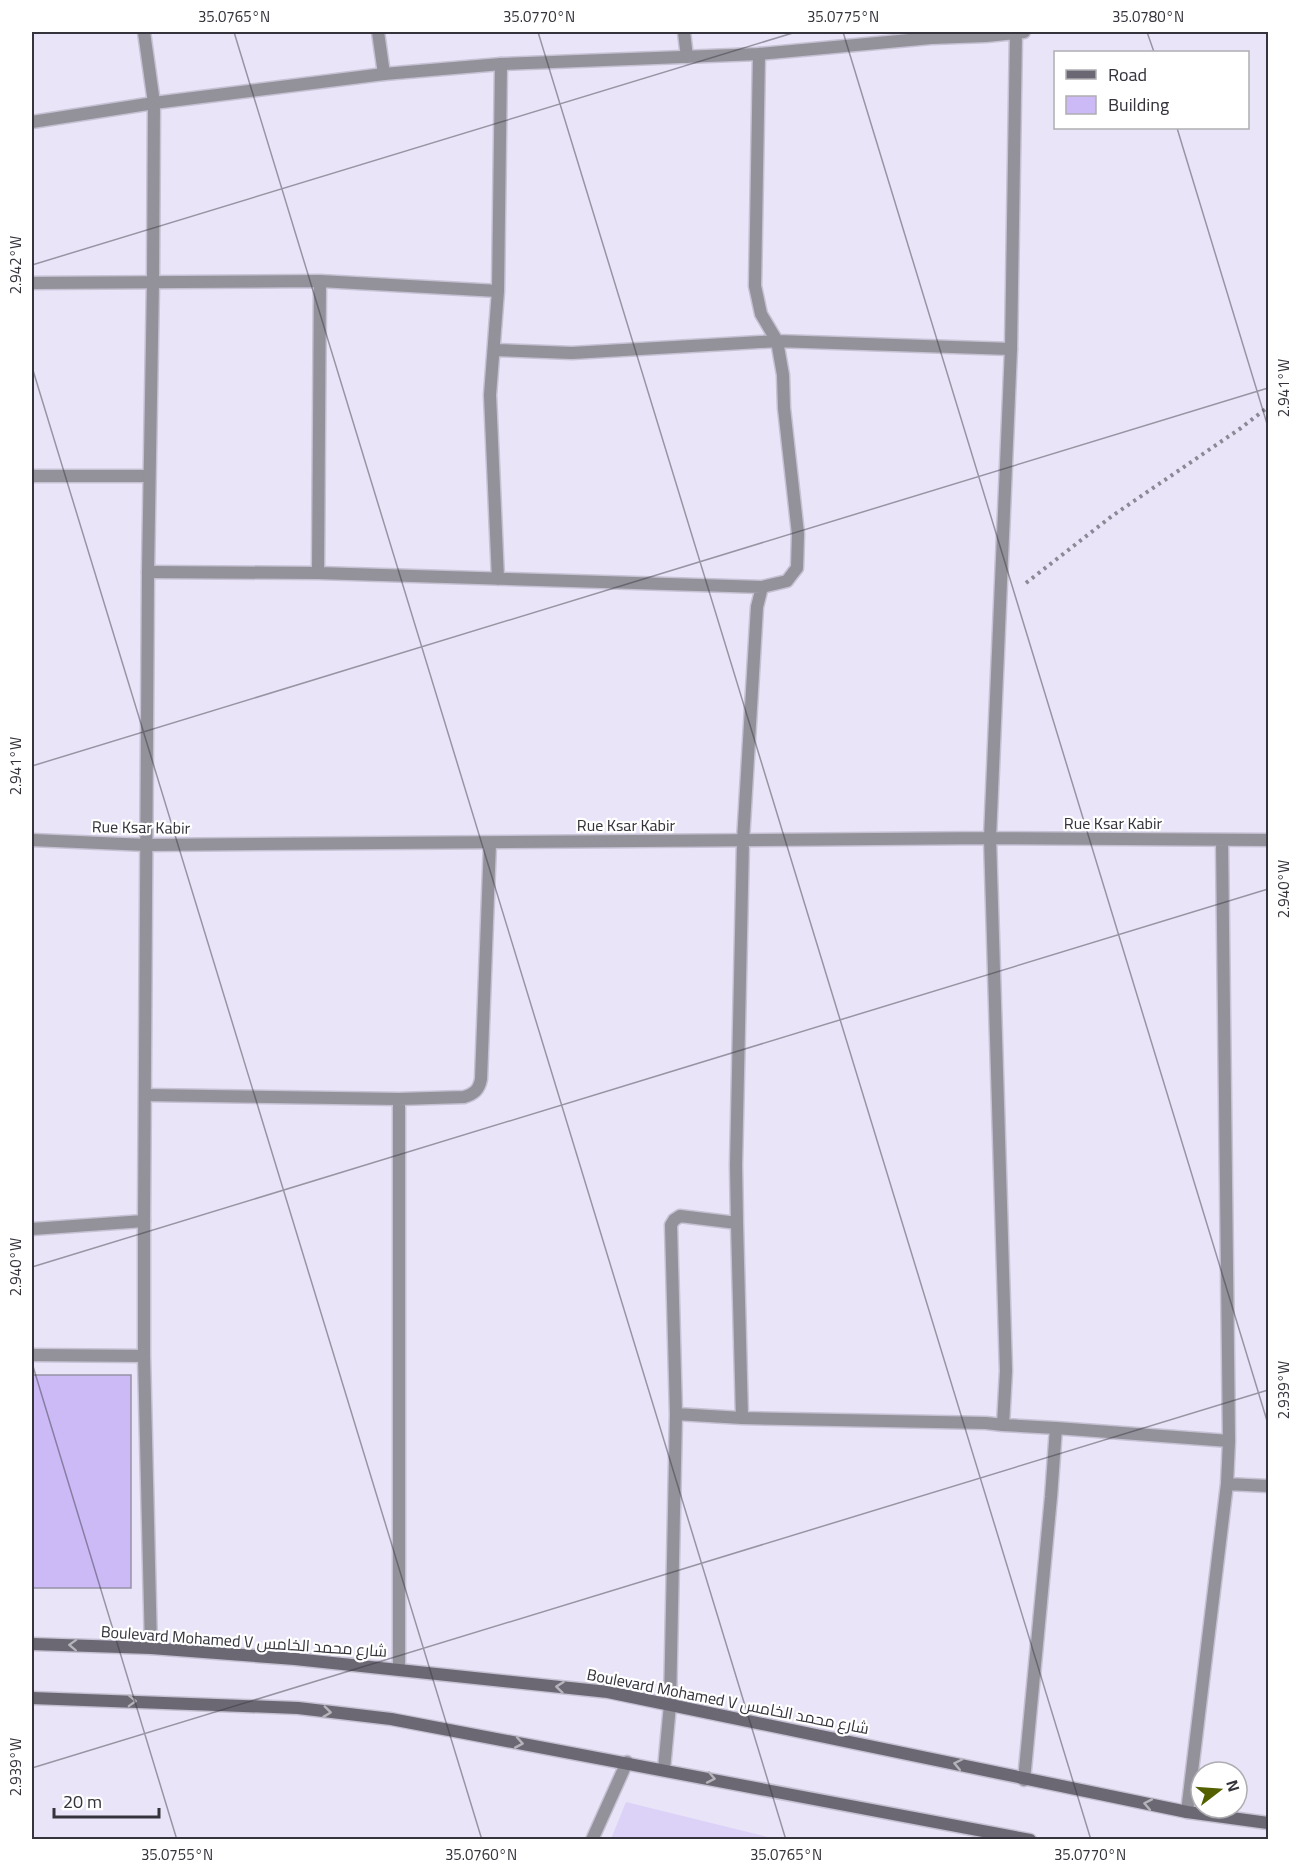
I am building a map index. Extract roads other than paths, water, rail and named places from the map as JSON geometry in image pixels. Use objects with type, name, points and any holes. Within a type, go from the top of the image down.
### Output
[{"type":"street","points":[[144,32],[154,103],[148,572],[144,1221],[144,1356],[151,1648]]},
{"type":"street","points":[[378,32],[384,74]]},
{"type":"street","points":[[684,32],[687,57]]},
{"type":"street","points":[[32,122],[154,103],[384,74],[501,64],[759,54],[1020,32],[1011,349],[990,838],[1006,1371],[1003,1425]]},
{"type":"street","points":[[148,572],[318,573],[762,587],[787,581],[797,568],[798,534],[784,408],[783,375],[777,341],[761,314],[755,286],[759,54]]},
{"type":"street","points":[[498,579],[490,395],[498,291],[501,64]]},
{"type":"street","points":[[32,283],[320,281],[498,291]]},
{"type":"street","points":[[318,573],[320,281]]},
{"type":"street","points":[[494,350],[572,353],[777,341],[1011,349]]},
{"type":"street","points":[[32,476],[149,476]]},
{"type":"street","points":[[742,1418],[736,1153],[743,841],[757,608],[762,587]]},
{"type":"street","name":"Rue Ksar Kabir","points":[[32,840],[147,845],[990,838],[1269,840]]},
{"type":"street","points":[[1187,1812],[1227,1484],[1229,1441],[1222,840]]},
{"type":"street","points":[[146,1095],[399,1099],[464,1097],[474,1094],[480,1086],[490,843]]},
{"type":"street","points":[[399,1099],[399,1670]]},
{"type":"street","points":[[664,1769],[670,1705],[676,1414],[671,1225],[680,1216],[737,1222]]},
{"type":"street","points":[[32,1229],[144,1221]]},
{"type":"street","points":[[32,1355],[144,1356]]},
{"type":"street","points":[[676,1414],[742,1418],[986,1423],[1229,1441]]},
{"type":"street","points":[[1024,1779],[1052,1497],[1056,1428]]},
{"type":"street","points":[[1227,1484],[1269,1486]]},
{"type":"street","name":"Boulevard Mohamed V شارع محمد الخامس","points":[[32,1644],[151,1648],[295,1659],[608,1692],[1187,1812],[1269,1823]]},
{"type":"street","points":[[32,1698],[298,1708],[391,1719],[1030,1839]]},
{"type":"street","points":[[592,1839],[627,1762]]}]
